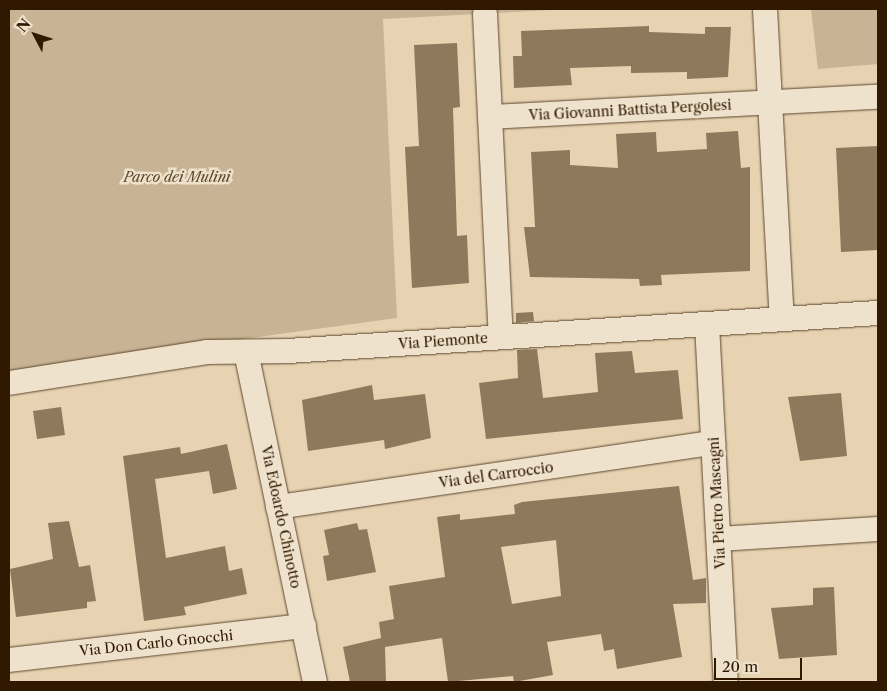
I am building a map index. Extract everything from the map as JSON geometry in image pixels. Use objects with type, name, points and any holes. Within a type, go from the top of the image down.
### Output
[{"type":"street","points":[[765,9],[782,319]]},
{"type":"street","points":[[485,14],[501,337]]},
{"type":"street","name":"Via Giovanni Battista Pergolesi","points":[[490,117],[878,97]]},
{"type":"street","name":"Via Piemonte","points":[[9,383],[207,352],[246,352],[878,313]]},
{"type":"street","name":"Via Pietro Mascagni","points":[[707,324],[726,682]]},
{"type":"street","name":"Via Edoardo Chinotto","points":[[246,352],[315,682]]},
{"type":"street","name":"Via del Carroccio","points":[[278,507],[714,443]]},
{"type":"street","points":[[718,539],[878,529]]},
{"type":"street","name":"Via Don Carlo Gnocchi","points":[[9,660],[304,626]]},
{"type":"green space","name":"Parco dei Mulini","points":[[9,9],[571,9],[383,19],[397,318],[9,371]]},
{"type":"green space","points":[[811,9],[878,9],[878,64],[818,69]]},
{"type":"building","points":[[649,26],[649,32],[705,34],[705,27],[731,27],[728,77],[687,79],[687,72],[631,73],[631,66],[570,68],[572,85],[514,88],[513,56],[522,56],[521,31]]},
{"type":"building","points":[[457,43],[460,107],[453,108],[457,236],[467,235],[469,283],[412,288],[405,147],[419,146],[414,45]]},
{"type":"building","points":[[738,131],[741,168],[750,167],[750,271],[661,275],[662,285],[640,286],[639,279],[530,277],[524,227],[535,227],[531,152],[570,150],[570,165],[618,168],[616,134],[656,132],[657,152],[707,149],[706,133]]},
{"type":"building","points":[[878,146],[878,250],[841,252],[836,148]]},
{"type":"building","points":[[533,312],[534,321],[516,323],[516,313]]},
{"type":"building","points":[[537,349],[543,398],[598,392],[595,353],[632,351],[635,373],[678,370],[683,419],[486,439],[479,383],[518,378],[517,350]]},
{"type":"building","points":[[372,385],[374,400],[425,394],[431,438],[385,449],[384,440],[308,451],[302,400]]},
{"type":"building","points":[[841,393],[847,456],[800,461],[788,397]]},
{"type":"building","points":[[61,407],[65,435],[37,439],[33,411]]},
{"type":"building","points":[[227,444],[237,489],[213,494],[209,471],[155,479],[166,558],[225,546],[229,571],[242,568],[247,594],[184,607],[186,615],[144,621],[123,456],[180,447],[181,454]]},
{"type":"building","points":[[679,486],[693,580],[706,578],[706,603],[673,604],[682,657],[617,669],[614,649],[604,651],[601,634],[547,642],[553,675],[514,682],[513,676],[448,682],[442,638],[385,647],[386,682],[350,682],[343,647],[381,638],[379,622],[394,619],[389,586],[445,577],[437,517],[460,514],[460,520],[515,514],[514,505],[522,502]],"holes":[[[556,540],[561,596],[512,604],[501,547]]]},
{"type":"building","points":[[69,521],[79,567],[90,565],[96,601],[87,602],[87,608],[16,617],[10,569],[53,559],[48,523]]},
{"type":"building","points":[[357,523],[359,530],[367,529],[376,572],[327,581],[323,556],[329,555],[324,530]]},
{"type":"building","points":[[834,587],[837,655],[779,659],[771,608],[813,605],[813,588]]}]
